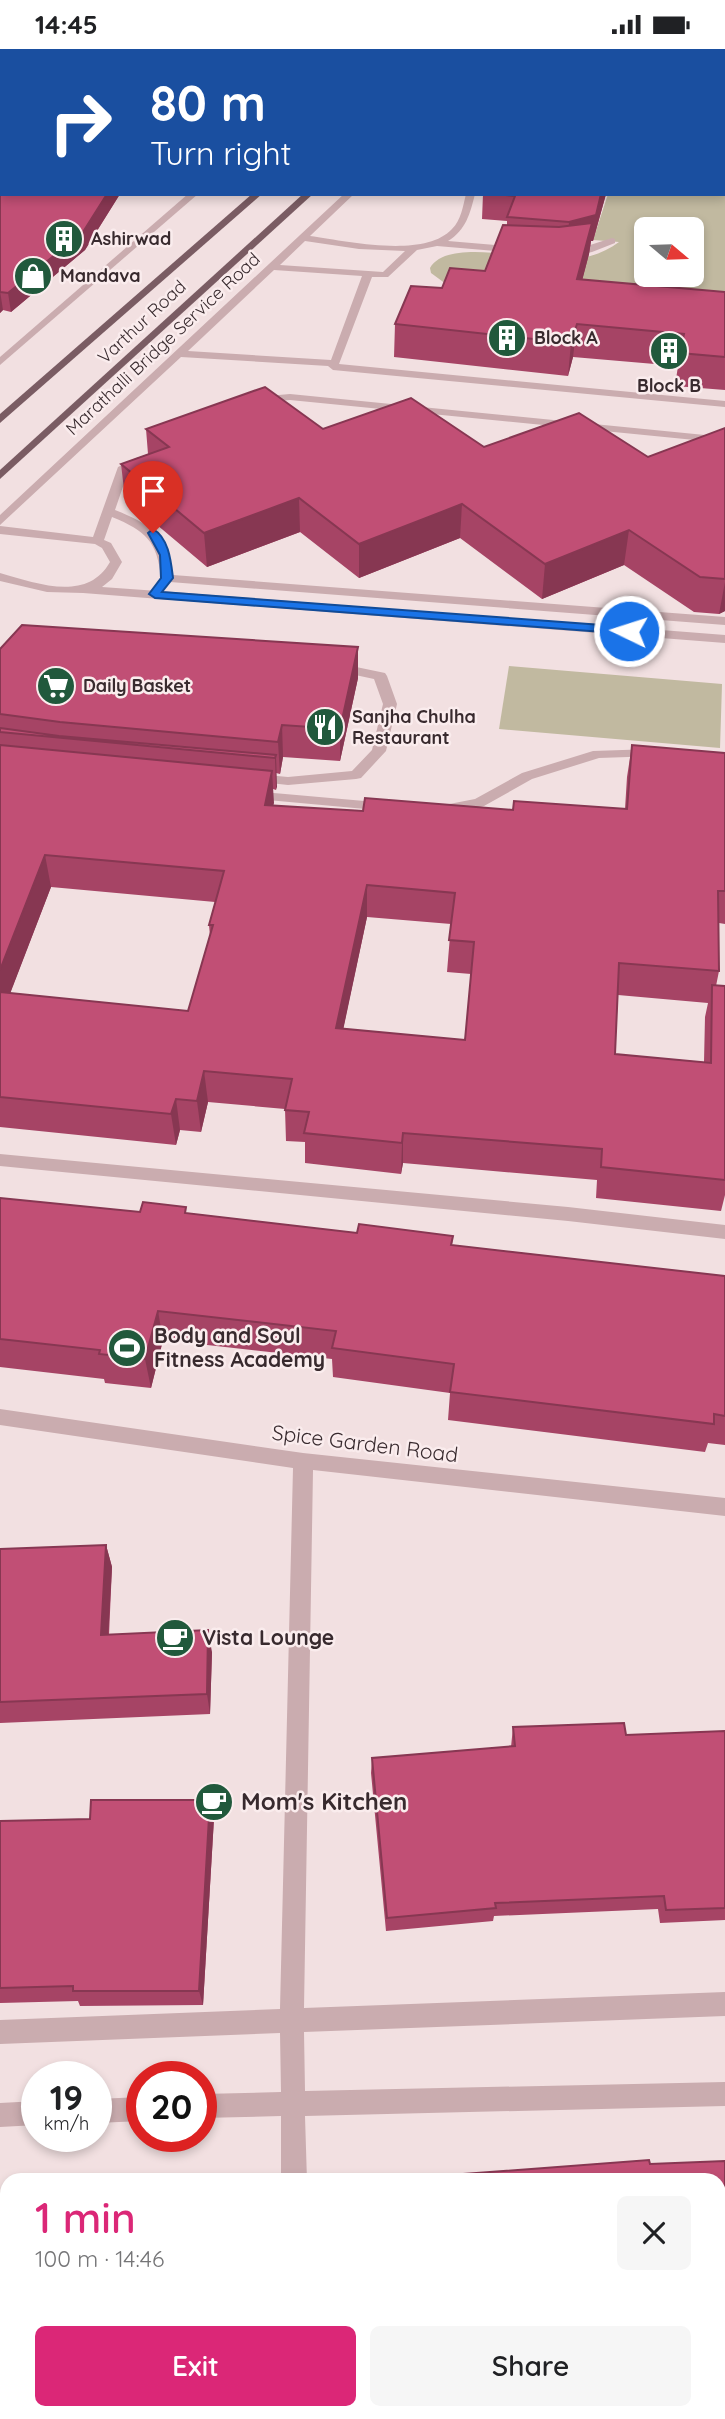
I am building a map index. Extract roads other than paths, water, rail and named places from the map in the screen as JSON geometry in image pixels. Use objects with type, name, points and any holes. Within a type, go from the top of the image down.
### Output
[{"type":"main road","name":"Varthur Road","points":[[0,420],[256,196]]},
{"type":"main road","name":"Varthur Road","points":[[0,476],[307,196]]},
{"type":"street","points":[[0,362],[192,196]]},
{"type":"street","name":"Marathalli Bridge Service Road","points":[[0,521],[348,196]]},
{"type":"street","points":[[302,238],[412,250],[438,243],[453,235],[461,223],[470,196]]},
{"type":"street","points":[[554,253],[589,250],[612,241]]},
{"type":"street","points":[[438,243],[528,251]]},
{"type":"street","points":[[270,267],[385,275],[412,250]]},
{"type":"street","points":[[368,274],[333,367],[725,404]]},
{"type":"street","points":[[178,354],[335,363]]},
{"type":"street","points":[[243,407],[254,400],[290,397],[725,440]]},
{"type":"street","points":[[98,541],[124,467],[153,453]]},
{"type":"street","points":[[110,512],[153,533],[165,555],[167,578],[155,594]]},
{"type":"street","points":[[0,530],[98,541],[114,554],[114,570],[95,584],[81,589]]},
{"type":"street","points":[[0,577],[53,591],[81,589],[155,594],[725,639]]},
{"type":"street","points":[[167,578],[725,621]]},
{"type":"street","points":[[246,777],[288,781],[356,775],[379,751],[390,704],[380,676],[323,666]]},
{"type":"street","points":[[430,811],[479,803],[527,776],[598,754],[666,753]]},
{"type":"street","points":[[230,793],[404,809]]},
{"type":"street","points":[[0,1160],[568,1214],[725,1232]]},
{"type":"street","name":"Spice Garden Road","points":[[0,1417],[303,1461],[725,1507]]},
{"type":"street","points":[[294,2173],[292,2020],[303,1461]]},
{"type":"street","points":[[0,2032],[725,2004]]},
{"type":"street","points":[[217,2105],[725,2094]]},
{"type":"street","points":[[0,2115],[21,2114]]},
{"type":"place","name":"Ashirwad","points":[[64,239]]},
{"type":"place","name":"Mandava","points":[[33,276]]},
{"type":"place","name":"Block A","points":[[507,338]]},
{"type":"place","name":"Block B","points":[[669,351]]},
{"type":"place","name":"Daily Basket","points":[[56,686]]},
{"type":"place","name":"Sanjha Chulha Restaurant","points":[[325,727]]},
{"type":"place","name":"Body and Soul Fitness Academy","points":[[127,1348]]},
{"type":"place","name":"Vista Lounge","points":[[175,1638]]},
{"type":"place","name":"Mom's Kitchen","points":[[214,1802]]}]
